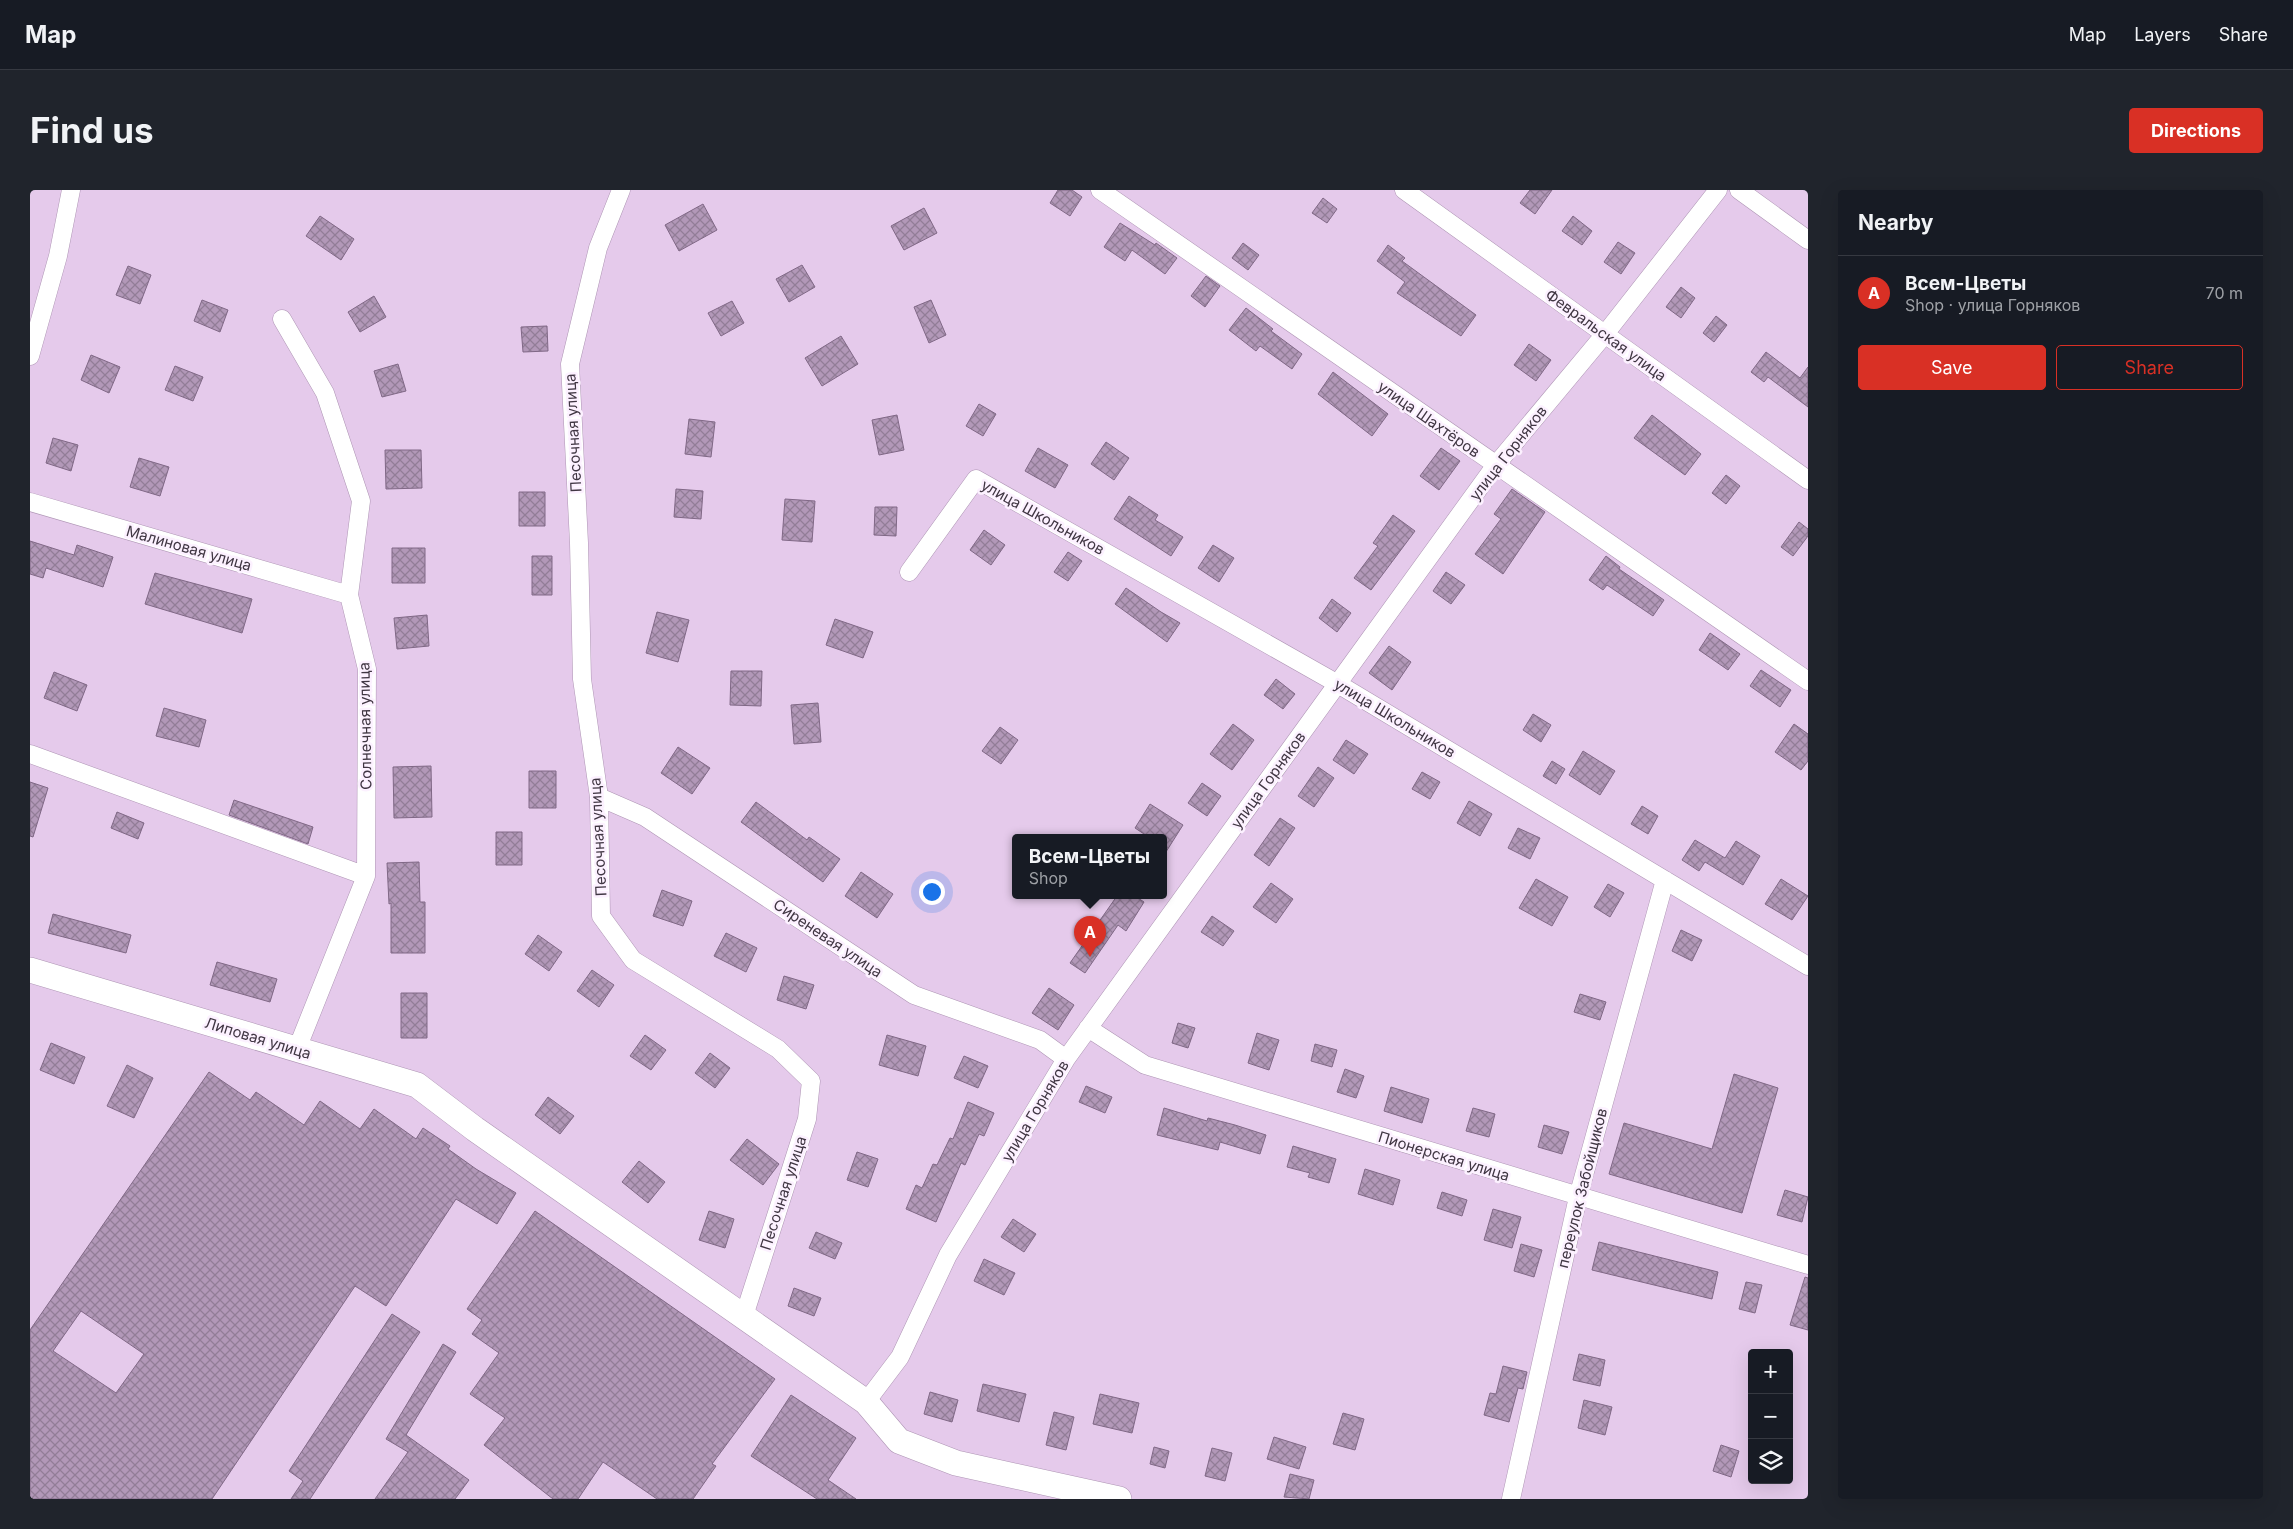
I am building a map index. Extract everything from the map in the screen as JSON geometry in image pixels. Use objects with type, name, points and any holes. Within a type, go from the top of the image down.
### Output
[{"type":"main road","name":"Липовая улица","points":[[30,970],[417,1085],[475,1129],[866,1402],[899,1440],[956,1463],[1119,1499]]},
{"type":"street","points":[[30,356],[58,256],[71,190]]},
{"type":"street","name":"Песочная улица","points":[[621,190],[598,248],[570,364],[579,543],[582,679],[599,798],[601,916],[634,960],[778,1049],[811,1081],[807,1119],[744,1316]]},
{"type":"street","name":"улица Шахтёров","points":[[1100,190],[1495,466],[1808,681]]},
{"type":"street","name":"Февральская улица","points":[[1404,190],[1808,480]]},
{"type":"street","name":"улица Горняков","points":[[866,1402],[900,1357],[948,1255],[1066,1059],[1495,466],[1605,334],[1718,190]]},
{"type":"street","points":[[1739,190],[1808,240]]},
{"type":"street","name":"Солнечная улица","points":[[282,319],[325,393],[361,501],[349,594],[367,669],[366,876],[297,1049]]},
{"type":"street","name":"улица Школьников","points":[[908,572],[976,479],[1338,684],[1808,966]]},
{"type":"street","name":"Малиновая улица","points":[[30,502],[349,594]]},
{"type":"street","points":[[30,754],[366,876]]},
{"type":"street","name":"Сиреневая улица","points":[[599,798],[645,817],[914,996],[1040,1040],[1066,1059]]},
{"type":"street","name":"переулок Забойщиков","points":[[1511,1499],[1578,1197],[1665,880]]},
{"type":"street","name":"Пионерская улица","points":[[1088,1028],[1145,1065],[1808,1265]]},
{"type":"building","points":[[1058,190],[1072,190],[1082,197],[1070,216],[1050,203]]},
{"type":"building","points":[[1530,190],[1552,190],[1535,214],[1520,203]]},
{"type":"building","points":[[1323,198],[1337,209],[1327,223],[1312,213]]},
{"type":"building","points":[[703,204],[717,230],[679,251],[665,225]]},
{"type":"building","points":[[924,208],[937,233],[904,250],[891,226]]},
{"type":"building","points":[[320,216],[354,239],[341,260],[306,236]]},
{"type":"building","points":[[1573,216],[1592,231],[1582,245],[1562,231]]},
{"type":"building","points":[[1120,223],[1155,245],[1156,243],[1177,258],[1165,274],[1132,250],[1125,261],[1104,247]]},
{"type":"building","points":[[1618,242],[1635,253],[1621,274],[1604,262]]},
{"type":"building","points":[[1243,243],[1259,255],[1248,270],[1232,258]]},
{"type":"building","points":[[1388,245],[1405,258],[1402,261],[1476,315],[1461,336],[1397,293],[1405,282],[1377,261]]},
{"type":"building","points":[[802,265],[815,287],[789,302],[776,279]]},
{"type":"building","points":[[128,266],[151,275],[140,304],[116,295]]},
{"type":"building","points":[[1206,276],[1220,286],[1205,307],[1191,296]]},
{"type":"building","points":[[1681,287],[1695,298],[1681,318],[1666,307]]},
{"type":"building","points":[[374,296],[386,317],[360,332],[348,312]]},
{"type":"building","points":[[202,300],[228,310],[220,332],[194,321]]},
{"type":"building","points":[[931,300],[946,335],[929,343],[914,307]]},
{"type":"building","points":[[732,301],[744,323],[721,336],[708,313]]},
{"type":"building","points":[[1246,308],[1273,329],[1271,331],[1302,354],[1292,369],[1260,346],[1256,351],[1229,330]]},
{"type":"building","points":[[1716,316],[1727,325],[1714,342],[1703,333]]},
{"type":"building","points":[[547,326],[548,351],[523,352],[521,327]]},
{"type":"building","points":[[841,336],[858,364],[822,386],[805,358]]},
{"type":"building","points":[[1529,344],[1551,360],[1536,381],[1514,365]]},
{"type":"building","points":[[1766,352],[1800,378],[1808,367],[1808,407],[1768,377],[1764,382],[1751,372]]},
{"type":"building","points":[[91,355],[120,367],[109,393],[81,380]]},
{"type":"building","points":[[398,364],[406,391],[382,397],[374,371]]},
{"type":"building","points":[[175,366],[203,377],[193,401],[165,390]]},
{"type":"building","points":[[1333,372],[1388,414],[1372,436],[1318,394]]},
{"type":"building","points":[[979,404],[996,414],[983,436],[966,426]]},
{"type":"building","points":[[897,415],[904,450],[879,455],[872,420]]},
{"type":"building","points":[[1652,415],[1701,454],[1685,475],[1634,438]]},
{"type":"building","points":[[689,419],[715,422],[711,457],[685,454]]},
{"type":"building","points":[[53,438],[78,445],[71,471],[46,463]]},
{"type":"building","points":[[1106,442],[1129,458],[1114,480],[1091,464]]},
{"type":"building","points":[[1038,448],[1068,465],[1055,488],[1025,471]]},
{"type":"building","points":[[1441,448],[1460,461],[1439,490],[1420,476]]},
{"type":"building","points":[[385,450],[421,450],[422,488],[386,489]]},
{"type":"building","points":[[139,458],[169,467],[160,496],[130,487]]},
{"type":"building","points":[[1726,475],[1740,486],[1726,504],[1712,493]]},
{"type":"building","points":[[676,489],[703,491],[701,519],[674,517]]},
{"type":"building","points":[[1512,489],[1545,512],[1503,574],[1475,554],[1501,519],[1494,514]]},
{"type":"building","points":[[519,492],[545,492],[545,526],[519,526]]},
{"type":"building","points":[[1129,496],[1158,515],[1155,520],[1183,537],[1171,556],[1114,519]]},
{"type":"building","points":[[785,499],[815,501],[812,542],[782,540]]},
{"type":"building","points":[[875,507],[897,507],[896,536],[874,535]]},
{"type":"building","points":[[1393,515],[1415,531],[1371,590],[1354,578],[1378,546],[1373,543]]},
{"type":"building","points":[[1799,522],[1808,529],[1808,536],[1793,556],[1781,547]]},
{"type":"building","points":[[984,530],[1005,545],[991,565],[970,550]]},
{"type":"building","points":[[30,541],[74,555],[77,545],[113,557],[103,587],[46,568],[43,578],[30,574]]},
{"type":"building","points":[[1213,545],[1234,558],[1219,582],[1198,568]]},
{"type":"building","points":[[392,548],[425,548],[425,583],[392,583]]},
{"type":"building","points":[[1068,552],[1082,561],[1068,581],[1054,572]]},
{"type":"building","points":[[532,556],[552,556],[552,595],[532,595]]},
{"type":"building","points":[[1606,556],[1620,567],[1619,569],[1664,600],[1653,616],[1607,585],[1603,590],[1589,580]]},
{"type":"building","points":[[1446,572],[1465,585],[1451,604],[1433,591]]},
{"type":"building","points":[[155,573],[252,599],[242,633],[145,604]]},
{"type":"building","points":[[1126,588],[1180,623],[1167,642],[1115,604]]},
{"type":"building","points":[[1332,599],[1351,613],[1337,632],[1319,618]]},
{"type":"building","points":[[657,612],[689,620],[678,662],[646,653]]},
{"type":"building","points":[[427,615],[429,646],[397,649],[394,618]]},
{"type":"building","points":[[835,619],[873,632],[863,658],[826,645]]},
{"type":"building","points":[[1710,633],[1740,654],[1728,670],[1699,650]]},
{"type":"building","points":[[1389,646],[1411,662],[1392,690],[1369,673]]},
{"type":"building","points":[[1761,670],[1791,690],[1780,707],[1750,686]]},
{"type":"building","points":[[731,671],[762,671],[761,706],[730,705]]},
{"type":"building","points":[[54,672],[87,685],[77,711],[44,698]]},
{"type":"building","points":[[1276,679],[1295,694],[1283,709],[1264,695]]},
{"type":"building","points":[[818,703],[821,742],[794,744],[791,705]]},
{"type":"building","points":[[164,708],[206,720],[199,747],[156,736]]},
{"type":"building","points":[[1533,714],[1551,725],[1541,742],[1523,730]]},
{"type":"building","points":[[1233,724],[1254,740],[1232,770],[1210,754]]},
{"type":"building","points":[[1794,724],[1808,734],[1808,761],[1801,770],[1775,752]]},
{"type":"building","points":[[1000,727],[1018,740],[1001,764],[982,751]]},
{"type":"building","points":[[1346,740],[1368,754],[1354,774],[1333,760]]},
{"type":"building","points":[[678,747],[710,768],[692,794],[661,773]]},
{"type":"building","points":[[1583,751],[1615,771],[1600,795],[1569,775]]},
{"type":"building","points":[[1552,761],[1565,769],[1556,784],[1543,776]]},
{"type":"building","points":[[431,766],[432,817],[394,818],[393,767]]},
{"type":"building","points":[[1318,767],[1334,778],[1314,807],[1298,796]]},
{"type":"building","points":[[529,771],[556,771],[556,808],[529,808]]},
{"type":"building","points":[[1422,772],[1440,782],[1430,799],[1412,789]]},
{"type":"building","points":[[30,782],[48,788],[33,837],[30,836]]},
{"type":"building","points":[[1202,783],[1221,796],[1207,816],[1188,803]]},
{"type":"building","points":[[234,800],[313,827],[308,844],[229,815]]},
{"type":"building","points":[[1469,801],[1492,814],[1480,836],[1457,823]]},
{"type":"building","points":[[756,802],[807,840],[809,837],[840,859],[823,882],[741,822]]},
{"type":"building","points":[[1150,804],[1183,825],[1167,850],[1167,834],[1144,834],[1135,828]]},
{"type":"building","points":[[1642,806],[1658,816],[1648,834],[1631,824]]},
{"type":"building","points":[[117,812],[144,823],[138,839],[111,828]]},
{"type":"building","points":[[1280,818],[1295,828],[1269,866],[1254,855]]},
{"type":"building","points":[[1518,828],[1540,838],[1530,859],[1508,848]]},
{"type":"building","points":[[496,832],[522,832],[522,865],[496,865]]},
{"type":"building","points":[[1695,840],[1725,858],[1736,841],[1760,856],[1743,885],[1705,862],[1699,871],[1682,860]]},
{"type":"building","points":[[419,862],[420,902],[425,902],[425,953],[391,953],[391,903],[389,904],[387,863]]},
{"type":"building","points":[[861,872],[893,894],[877,918],[845,896]]},
{"type":"building","points":[[1536,879],[1568,897],[1552,926],[1519,908]]},
{"type":"building","points":[[1781,879],[1808,896],[1792,920],[1765,904]]},
{"type":"building","points":[[1271,883],[1293,899],[1276,923],[1253,907]]},
{"type":"building","points":[[1608,884],[1624,893],[1610,917],[1594,907]]},
{"type":"building","points":[[662,890],[692,901],[683,926],[653,916]]},
{"type":"building","points":[[1115,899],[1140,899],[1144,902],[1126,931],[1118,925],[1085,973],[1070,963]]},
{"type":"building","points":[[53,914],[131,935],[126,953],[48,933]]},
{"type":"building","points":[[1212,916],[1234,931],[1223,946],[1201,932]]},
{"type":"building","points":[[1681,930],[1702,940],[1692,961],[1672,951]]},
{"type":"building","points":[[726,933],[757,948],[746,972],[714,956]]},
{"type":"building","points":[[538,935],[562,952],[549,971],[525,954]]},
{"type":"building","points":[[217,962],[277,979],[270,1002],[210,985]]},
{"type":"building","points":[[592,970],[614,985],[599,1007],[577,991]]},
{"type":"building","points":[[784,976],[814,985],[806,1009],[777,1000]]},
{"type":"building","points":[[1049,988],[1074,1005],[1058,1030],[1032,1013]]},
{"type":"building","points":[[401,993],[427,993],[427,1038],[401,1038]]},
{"type":"building","points":[[1580,994],[1606,1002],[1600,1020],[1574,1012]]},
{"type":"building","points":[[1178,1023],[1195,1028],[1188,1048],[1172,1043]]},
{"type":"building","points":[[1257,1033],[1279,1040],[1269,1070],[1248,1063]]},
{"type":"building","points":[[645,1035],[666,1050],[651,1070],[630,1056]]},
{"type":"building","points":[[887,1035],[926,1046],[918,1076],[879,1065]]},
{"type":"building","points":[[51,1043],[85,1057],[74,1084],[40,1070]]},
{"type":"building","points":[[1315,1044],[1337,1050],[1332,1067],[1311,1061]]},
{"type":"building","points":[[710,1053],[730,1068],[715,1088],[695,1073]]},
{"type":"building","points":[[964,1056],[988,1066],[978,1088],[954,1078]]},
{"type":"building","points":[[127,1065],[153,1078],[134,1118],[107,1106]]},
{"type":"building","points":[[1345,1069],[1364,1076],[1356,1098],[1337,1092]]},
{"type":"building","points":[[209,1072],[250,1100],[256,1092],[304,1125],[320,1101],[360,1129],[374,1109],[416,1139],[423,1128],[450,1146],[448,1149],[476,1169],[516,1193],[497,1224],[456,1199],[386,1306],[355,1286],[212,1499],[30,1499],[30,1330]],"holes":[[[81,1311],[144,1354],[116,1393],[53,1351]]]},
{"type":"building","points":[[1734,1074],[1778,1088],[1742,1213],[1609,1174],[1624,1123],[1712,1149]]},
{"type":"building","points":[[1086,1086],[1112,1097],[1105,1113],[1079,1102]]},
{"type":"building","points":[[1391,1087],[1429,1099],[1422,1123],[1384,1111]]},
{"type":"building","points":[[548,1097],[574,1116],[560,1134],[535,1115]]},
{"type":"building","points":[[968,1102],[994,1113],[984,1136],[979,1134],[965,1165],[961,1163],[936,1222],[906,1209],[916,1185],[922,1188],[933,1164],[937,1165],[950,1138],[953,1139]]},
{"type":"building","points":[[1164,1108],[1207,1121],[1208,1118],[1235,1125],[1266,1135],[1260,1154],[1220,1142],[1218,1150],[1157,1135]]},
{"type":"building","points":[[1473,1108],[1495,1114],[1489,1137],[1466,1131]]},
{"type":"building","points":[[1544,1125],[1569,1132],[1562,1154],[1538,1147]]},
{"type":"building","points":[[747,1139],[779,1164],[763,1185],[730,1160]]},
{"type":"building","points":[[1293,1146],[1336,1159],[1329,1183],[1308,1177],[1310,1173],[1287,1167]]},
{"type":"building","points":[[857,1152],[878,1159],[868,1187],[847,1180]]},
{"type":"building","points":[[639,1161],[665,1182],[648,1203],[622,1182]]},
{"type":"building","points":[[1365,1169],[1400,1180],[1393,1205],[1358,1194]]},
{"type":"building","points":[[1785,1190],[1808,1197],[1802,1222],[1777,1215]]},
{"type":"building","points":[[1442,1192],[1467,1200],[1462,1216],[1437,1208]]},
{"type":"building","points":[[1493,1209],[1521,1217],[1512,1248],[1484,1240]]},
{"type":"building","points":[[535,1211],[775,1379],[712,1464],[716,1466],[693,1499],[657,1499],[603,1462],[578,1499],[553,1499],[484,1445],[505,1418],[470,1394],[499,1353],[472,1334],[482,1320],[467,1309]]},
{"type":"building","points":[[709,1211],[734,1219],[725,1248],[699,1240]]},
{"type":"building","points":[[1013,1219],[1036,1234],[1024,1252],[1001,1237]]},
{"type":"building","points":[[816,1232],[842,1243],[835,1259],[809,1248]]},
{"type":"building","points":[[1599,1242],[1718,1272],[1712,1299],[1592,1270]]},
{"type":"building","points":[[1521,1244],[1542,1250],[1534,1277],[1514,1271]]},
{"type":"building","points":[[984,1259],[1015,1273],[1004,1295],[974,1281]]},
{"type":"building","points":[[1805,1277],[1808,1278],[1808,1330],[1790,1325]]},
{"type":"building","points":[[1746,1282],[1762,1285],[1755,1313],[1739,1309]]},
{"type":"building","points":[[794,1288],[821,1298],[814,1316],[788,1306]]},
{"type":"building","points":[[392,1314],[420,1332],[310,1499],[291,1499],[303,1481],[289,1471]]},
{"type":"building","points":[[443,1344],[456,1352],[406,1435],[469,1480],[455,1499],[375,1499],[408,1452],[386,1439]]},
{"type":"building","points":[[1579,1354],[1605,1360],[1600,1386],[1573,1380]]},
{"type":"building","points":[[1503,1366],[1527,1372],[1523,1389],[1518,1388],[1509,1422],[1484,1415],[1490,1393],[1496,1394]]},
{"type":"building","points":[[983,1384],[1026,1394],[1019,1422],[977,1411]]},
{"type":"building","points":[[930,1392],[958,1400],[952,1422],[924,1414]]},
{"type":"building","points":[[1100,1394],[1139,1403],[1132,1433],[1093,1424]]},
{"type":"building","points":[[791,1395],[856,1438],[828,1480],[856,1499],[817,1499],[751,1456]]},
{"type":"building","points":[[1584,1400],[1612,1407],[1605,1435],[1578,1428]]},
{"type":"building","points":[[1054,1412],[1074,1417],[1066,1450],[1046,1445]]},
{"type":"building","points":[[1343,1413],[1364,1419],[1355,1450],[1333,1444]]},
{"type":"building","points":[[1274,1437],[1306,1447],[1299,1469],[1267,1459]]},
{"type":"building","points":[[1721,1445],[1739,1451],[1731,1477],[1713,1471]]},
{"type":"building","points":[[1154,1447],[1169,1451],[1165,1468],[1150,1464]]},
{"type":"building","points":[[1212,1448],[1232,1453],[1225,1481],[1205,1476]]},
{"type":"building","points":[[1290,1474],[1314,1480],[1309,1499],[1284,1497]]},
{"type":"place","name":"Всем-Цветы","points":[[1090,957]]}]
